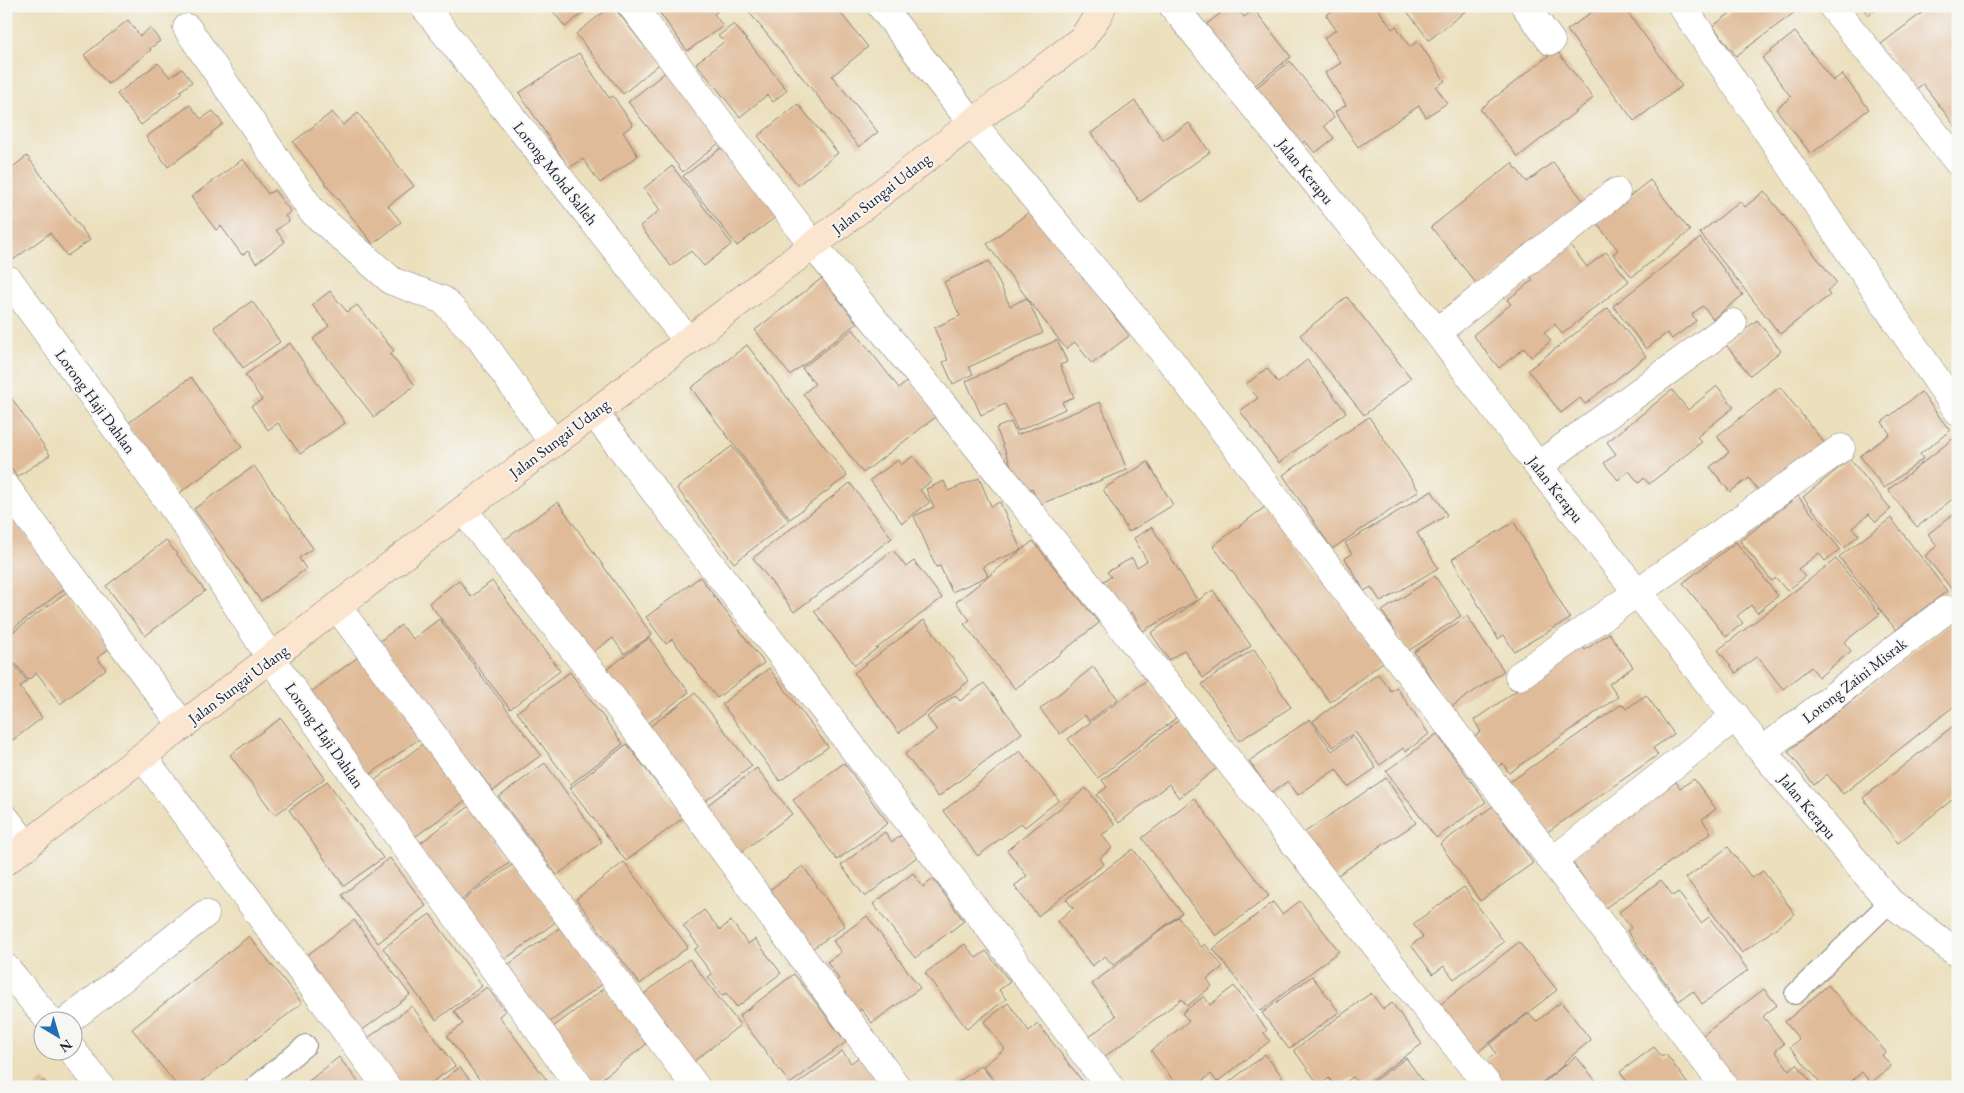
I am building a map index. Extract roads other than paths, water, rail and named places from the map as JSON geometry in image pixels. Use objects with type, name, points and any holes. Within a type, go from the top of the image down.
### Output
[{"type":"street","name":"Lorong Mohd Salleh","points":[[424,6],[688,341]]},
{"type":"street","points":[[632,6],[813,245],[1040,524],[1489,1087]]},
{"type":"street","points":[[881,6],[972,123],[1170,360],[1726,1087]]},
{"type":"street","name":"Jalan Sungai Udang","points":[[16,853],[338,608],[462,510],[594,413],[1082,38],[1099,14],[1102,6]]},
{"type":"street","name":"Jalan Kerapu","points":[[1173,6],[1437,332],[1538,466],[1762,751],[1890,902],[1958,954]]},
{"type":"street","points":[[1525,6],[1551,41]]},
{"type":"street","points":[[1682,6],[1958,411]]},
{"type":"street","points":[[1832,6],[1958,162]]},
{"type":"street","points":[[187,28],[312,211],[392,281],[443,300],[480,338],[553,443]]},
{"type":"street","points":[[1437,332],[1616,192]]},
{"type":"street","name":"Lorong Haji Dahlan","points":[[9,280],[187,526],[271,659],[580,1087]]},
{"type":"street","points":[[1538,466],[1733,323]]},
{"type":"street","points":[[594,413],[824,710],[1110,1087]]},
{"type":"street","points":[[1520,676],[1841,448]]},
{"type":"street","points":[[6,487],[183,726]]},
{"type":"street","points":[[462,510],[613,699],[897,1087]]},
{"type":"street","points":[[338,608],[696,1087]]},
{"type":"street","name":"Lorong Zaini Misrak","points":[[1762,751],[1946,610]]},
{"type":"street","points":[[1554,860],[1736,716]]},
{"type":"street","points":[[143,757],[387,1087]]},
{"type":"street","points":[[6,819],[16,853]]},
{"type":"street","points":[[82,1010],[205,914]]},
{"type":"street","points":[[6,968],[41,1010]]},
{"type":"street","points":[[80,1060],[101,1087]]},
{"type":"lane","points":[[1796,994],[1890,902]]},
{"type":"lane","points":[[255,1087],[306,1045]]}]
